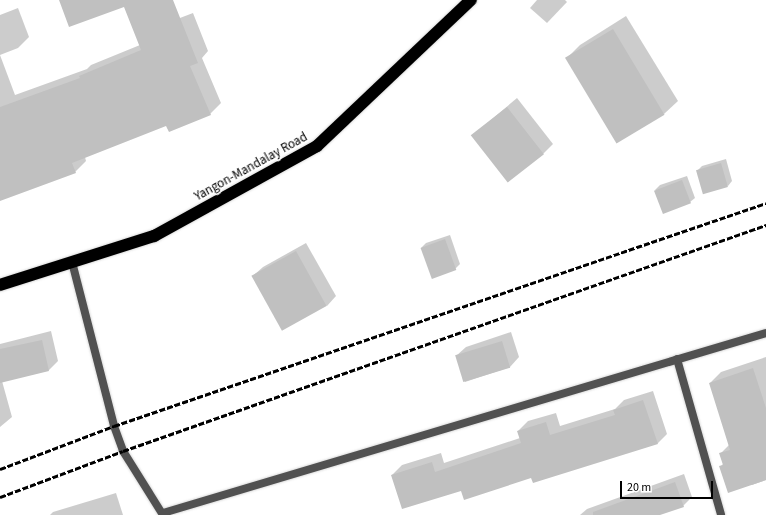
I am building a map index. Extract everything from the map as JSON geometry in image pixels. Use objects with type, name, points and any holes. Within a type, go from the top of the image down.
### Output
[{"type":"highway","name":"Yangon-Mandalay Road","points":[[0,285],[154,236],[317,146],[471,0]]},
{"type":"street","points":[[72,262],[114,426],[123,451],[163,514],[766,333]]},
{"type":"street","points":[[677,359],[721,515]]},
{"type":"building","points":[[59,0],[173,0],[198,63],[190,66],[211,115],[169,132],[166,126],[72,163],[76,173],[0,201],[0,107],[80,78],[79,76],[141,50],[124,7],[69,27]]},
{"type":"building","points":[[613,29],[665,115],[617,144],[565,58]]},
{"type":"building","points":[[507,107],[544,154],[508,183],[471,135]]},
{"type":"building","points":[[721,163],[728,187],[703,194],[696,170]]},
{"type":"building","points":[[682,180],[691,203],[663,214],[654,191]]},
{"type":"building","points":[[445,239],[456,270],[432,279],[421,248]]},
{"type":"building","points":[[296,251],[327,306],[282,331],[251,276]]},
{"type":"building","points":[[42,340],[49,371],[0,383],[0,349]]},
{"type":"building","points":[[502,341],[510,368],[463,382],[455,355]]},
{"type":"building","points":[[753,368],[766,408],[766,480],[728,493],[719,466],[723,465],[719,453],[730,450],[709,383]]},
{"type":"building","points":[[643,400],[658,444],[533,483],[531,478],[464,500],[461,491],[402,509],[391,475],[432,462],[435,472],[521,443],[517,431],[546,422],[550,435],[615,415],[613,410]]},
{"type":"building","points":[[675,482],[684,507],[660,515],[593,515],[593,512]]},
{"type":"railway","points":[[0,469],[114,426],[766,203]]},
{"type":"railway","points":[[0,497],[123,451],[766,225]]}]
